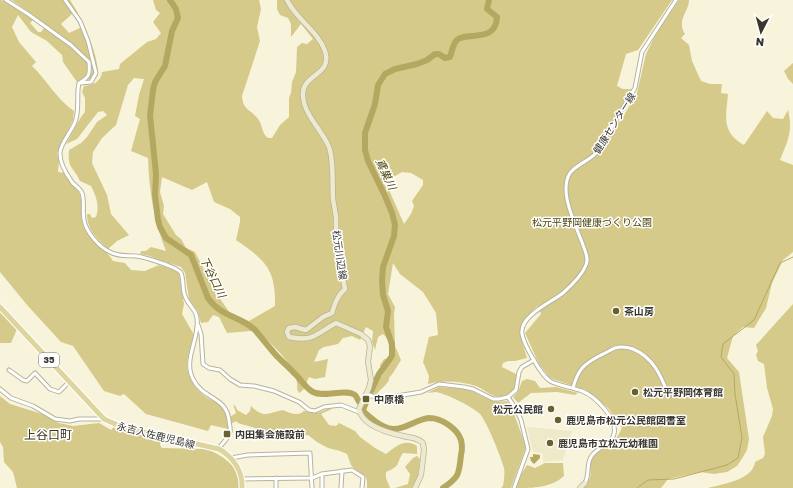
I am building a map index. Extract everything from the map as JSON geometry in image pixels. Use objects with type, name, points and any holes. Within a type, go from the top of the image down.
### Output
[{"type":"main road","name":"松元川辺線","points":[[287,0],[290,8],[318,39],[325,51],[325,66],[321,72],[306,82],[303,88],[303,94],[304,103],[329,148],[333,179],[333,199],[336,216],[337,244],[345,289],[339,295],[332,313],[323,317],[306,330],[295,327],[289,328],[286,332],[289,337],[305,339],[318,335],[326,328],[336,323],[355,331],[368,340],[370,346],[368,362],[371,380],[367,394],[359,411]]},
{"type":"main road","name":"永吉入佐鹿児島線","points":[[0,307],[104,419],[122,428],[218,449],[230,458],[237,467],[242,488]]},
{"type":"main road","points":[[359,411],[370,424],[391,433],[417,438],[423,443],[424,450],[421,475],[415,488]]},
{"type":"main road","name":"健康センター線","points":[[580,488],[585,483]]},
{"type":"street","points":[[6,0],[71,45],[89,62],[88,77],[79,83]]},
{"type":"street","points":[[65,0],[80,22],[88,41],[96,73],[92,82],[79,83]]},
{"type":"street","name":"健康センター線","points":[[585,483],[589,473],[590,457],[612,439],[614,435],[613,421],[596,400],[582,391],[549,380],[534,360],[524,340],[522,327],[532,315],[567,289],[587,263],[587,256],[567,202],[566,188],[569,175],[573,169],[592,158],[598,151],[635,88],[642,52],[676,0]]},
{"type":"street","points":[[79,83],[76,120],[61,148],[60,154],[68,175],[81,192],[86,229],[108,252],[122,256],[149,258],[180,270],[186,299],[195,311],[201,334],[203,364],[220,370],[230,379],[240,384],[274,391],[299,402],[309,410],[315,411],[324,407],[341,405],[359,411]]},
{"type":"street","points":[[198,326],[189,369],[192,378],[201,390],[211,398],[220,402],[227,409],[229,416],[230,432],[218,449]]},
{"type":"street","points":[[573,388],[578,374],[587,363],[615,348],[623,346],[640,352],[654,365],[660,373],[669,396]]},
{"type":"street","points":[[367,394],[379,398],[421,392],[439,384],[464,386],[496,400],[508,397],[516,390],[522,367],[534,360]]},
{"type":"street","points":[[9,370],[23,380],[27,381],[35,373],[50,389],[59,392],[70,382]]},
{"type":"street","points":[[0,389],[11,398],[21,403],[33,406],[55,419],[70,421],[80,419],[104,419]]},
{"type":"street","points":[[508,397],[516,409],[526,436],[528,449],[514,488]]},
{"type":"street","points":[[230,458],[248,455],[310,453],[312,488]]},
{"type":"street","points":[[241,479],[312,478],[322,474],[352,470],[364,476],[362,488]]},
{"type":"street","points":[[341,488],[342,471]]},
{"type":"street","points":[[322,474],[322,488]]},
{"type":"street","points":[[276,478],[276,488]]},
{"type":"shaded area","name":"鹿児島市立松元幼稚園","points":[[527,427],[572,431],[563,460],[543,462],[543,453],[533,452]]},
{"type":"shaded area","points":[[533,454],[540,455],[540,458],[534,464],[530,457],[533,457]]},
{"type":"green space","points":[[0,0],[13,5],[33,20],[30,23],[38,32],[41,32],[44,28],[73,49],[87,62],[87,73],[77,82],[63,62],[62,55],[47,41],[31,32],[18,15],[12,27],[19,42],[36,62],[32,66],[57,96],[74,111],[73,120],[57,153],[59,161],[58,172],[64,173],[80,195],[82,204],[82,222],[84,227],[89,235],[113,261],[125,263],[131,270],[145,271],[159,265],[175,270],[179,273],[184,304],[182,314],[194,335],[189,350],[187,366],[189,376],[202,394],[226,411],[228,418],[228,429],[211,425],[208,431],[146,414],[124,394],[120,396],[104,391],[73,346],[61,342],[28,306],[0,272]]},
{"type":"green space","points":[[12,0],[70,0],[78,13],[73,13],[61,24],[69,33],[84,26],[92,44],[97,62],[98,75],[95,79],[88,81],[92,71],[90,61],[73,45]]},
{"type":"green space","name":"松元平野岡健康づくり公園","points":[[153,0],[259,0],[261,9],[257,27],[260,41],[242,96],[244,105],[258,119],[266,136],[268,138],[272,138],[280,125],[289,117],[289,98],[292,82],[296,72],[297,47],[302,43],[307,44],[313,39],[301,24],[291,37],[291,24],[288,18],[280,15],[277,9],[277,0],[672,0],[638,50],[626,54],[617,86],[623,89],[632,89],[614,118],[620,122],[637,93],[646,54],[656,34],[679,0],[689,0],[682,20],[685,34],[681,38],[689,45],[692,61],[701,81],[710,84],[722,84],[721,93],[728,94],[726,117],[728,129],[732,135],[744,145],[767,111],[773,118],[783,119],[788,110],[790,124],[789,136],[780,160],[793,165],[793,252],[783,260],[772,283],[766,308],[754,328],[743,327],[733,336],[727,358],[739,372],[749,439],[747,450],[737,466],[727,472],[714,474],[700,472],[668,479],[661,488],[583,488],[590,476],[592,459],[599,451],[614,441],[622,428],[608,408],[586,390],[550,378],[539,364],[525,333],[541,314],[538,306],[525,319],[520,330],[527,358],[503,363],[502,367],[516,374],[516,384],[512,391],[506,395],[495,396],[476,386],[464,383],[440,382],[428,384],[429,376],[423,362],[429,337],[438,335],[436,313],[423,292],[400,274],[393,263],[388,294],[395,307],[395,346],[401,360],[389,380],[376,395],[372,393],[383,374],[380,365],[384,359],[395,358],[389,351],[388,342],[383,334],[378,337],[375,350],[372,342],[373,331],[366,327],[360,340],[352,336],[343,338],[338,344],[324,347],[319,350],[314,362],[328,359],[325,377],[315,379],[309,377],[303,390],[299,393],[297,389],[297,381],[290,366],[260,332],[250,331],[227,333],[219,317],[213,315],[208,322],[201,323],[198,312],[189,299],[185,273],[181,267],[140,254],[141,251],[146,251],[151,247],[166,251],[158,228],[153,206],[148,158],[131,151],[140,119],[135,116],[144,79],[134,78],[128,85],[116,125],[102,138],[93,152],[92,163],[107,195],[111,214],[129,235],[117,241],[108,249],[93,233],[87,220],[87,214],[90,214],[92,218],[96,217],[97,213],[97,201],[91,186],[80,181],[69,161],[69,150],[81,143],[97,122],[107,115],[103,111],[98,112],[77,139],[66,144],[85,112],[85,98],[82,92],[84,86],[98,81],[102,72],[119,69],[120,64],[147,42],[156,39],[161,33],[153,22],[160,13],[156,10]],"holes":[[[402,172],[411,173],[423,180],[423,185],[412,201],[414,206],[411,214],[404,224],[389,190],[383,183]],[[162,177],[192,190],[207,182],[214,202],[230,209],[240,217],[236,240],[261,260],[267,267],[271,274],[273,283],[275,306],[249,321],[230,313],[216,293],[195,252],[186,248],[163,214],[164,206],[160,192]]]},
{"type":"green space","points":[[793,63],[793,84],[788,79],[784,71]]},
{"type":"green space","points":[[793,304],[793,488],[708,488],[729,483],[743,477],[753,468],[755,462],[763,458],[765,454],[763,437],[772,416],[773,409],[767,388],[764,364],[758,361],[756,355],[758,351],[756,345]]},
{"type":"green space","points":[[0,310],[17,329],[11,343],[0,343]]},
{"type":"green space","points":[[527,379],[535,381],[540,388],[556,387],[578,393],[575,395],[557,392],[531,393],[518,403],[513,397],[518,392],[522,381]]},
{"type":"green space","points":[[439,387],[465,389],[490,400],[500,402],[507,401],[513,411],[526,447],[511,488],[501,488],[504,482],[504,468],[497,448],[483,418],[477,411],[447,395],[436,392],[427,393]]},
{"type":"green space","points":[[0,396],[10,404],[39,413],[59,423],[73,426],[99,423],[111,430],[114,427],[161,439],[160,445],[162,448],[200,449],[203,447],[229,462],[237,473],[240,488],[17,488],[13,472],[4,462],[3,447],[0,442]]},
{"type":"green space","points":[[233,404],[237,410],[246,415],[250,411],[251,406],[259,413],[263,414],[283,410],[296,414],[304,411],[317,413],[330,408],[332,409],[321,414],[329,425],[336,426],[339,423],[355,431],[360,437],[386,454],[401,444],[408,443],[417,446],[417,454],[403,453],[396,466],[386,472],[386,478],[390,488],[367,488],[366,477],[357,472],[351,465],[347,454],[328,448],[308,435],[293,436],[289,440],[270,436],[266,440],[262,438],[262,430],[238,423],[236,421],[231,424],[230,417],[236,413]]},
{"type":"green space","points":[[417,456],[420,459],[418,476],[412,488],[395,488],[408,484],[410,474],[405,467],[413,458]]},
{"type":"green space","points":[[545,463],[563,463],[564,476],[548,485],[516,488],[527,465],[535,468]]},
{"type":"waterway","name":"下谷口川","points":[[170,0],[176,9],[178,18],[172,31],[165,66],[155,82],[150,115],[156,174],[155,195],[160,227],[166,238],[191,255],[208,298],[213,304],[225,313],[249,325],[255,330],[277,357],[308,388],[318,394],[351,393],[355,395],[360,403]]},
{"type":"waterway","name":"鳶巣川","points":[[443,488],[457,475],[460,467],[462,450],[459,436],[448,424],[434,418],[429,418],[398,429],[390,429],[378,423],[363,410],[379,374],[392,356],[392,344],[386,327],[388,311],[383,295],[382,281],[383,267],[394,236],[395,225],[385,196],[368,161],[365,150],[365,133],[375,104],[378,85],[385,74],[395,69],[417,64],[427,60],[435,54],[439,54],[445,58],[450,57],[457,40],[467,36],[486,34],[492,31],[497,17],[487,9],[489,0]]},
{"type":"waterway","points":[[637,488],[648,480],[674,479],[727,465],[738,458],[742,438],[735,394],[734,374],[721,357],[723,344],[754,320],[780,263],[793,257]]},
{"type":"place","name":"茶山房","points":[[616,311]]},
{"type":"place","name":"松元平野岡体育館","points":[[635,392]]},
{"type":"place","name":"中原橋","points":[[366,399]]},
{"type":"place","name":"松元公民館","points":[[551,409]]},
{"type":"place","name":"鹿児島市松元公民館図書室","points":[[558,420]]},
{"type":"place","name":"内田集会施設前","points":[[227,434]]},
{"type":"place","name":"鹿児島市立松元幼稚園","points":[[550,443]]},
{"type":"district","name":"上谷口町","points":[[48,435]]}]
